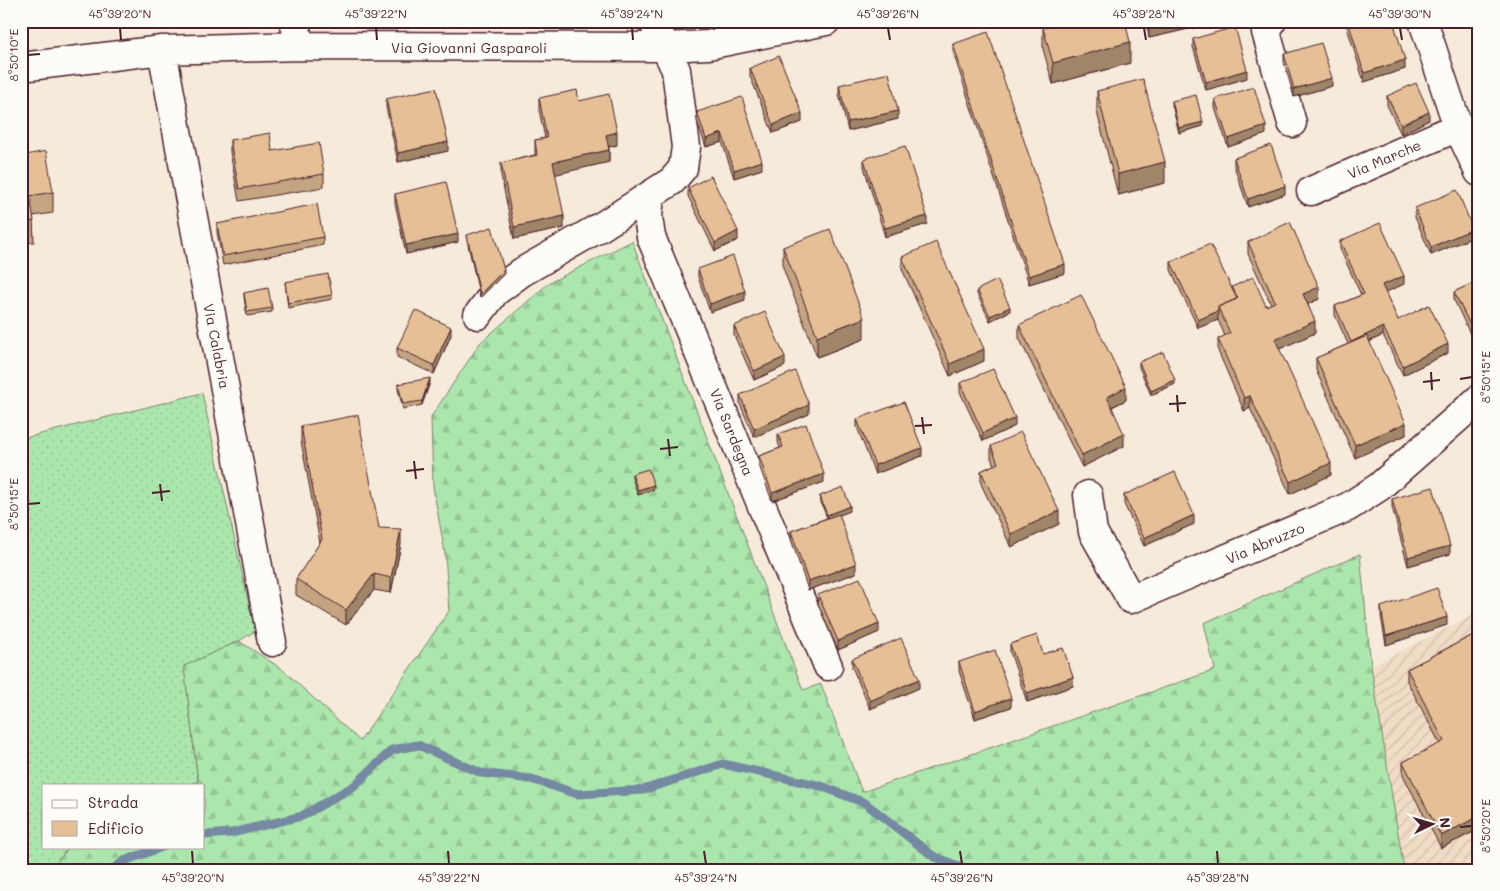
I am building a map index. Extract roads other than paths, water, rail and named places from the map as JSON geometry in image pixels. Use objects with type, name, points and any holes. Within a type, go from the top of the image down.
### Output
[{"type":"street","points":[[478,315],[495,292],[522,272],[602,226],[672,181],[684,168],[686,147],[676,70],[653,21]]},
{"type":"street","name":"Via Giovanni Gasparoli","points":[[21,67],[297,34],[665,47],[708,45],[826,21]]},
{"type":"street","points":[[1272,21],[1266,32],[1292,123]]},
{"type":"street","points":[[1423,21],[1458,127],[1479,172]]},
{"type":"street","name":"Via Calabria","points":[[162,50],[272,642]]},
{"type":"street","name":"Via Marche","points":[[1311,191],[1458,127]]},
{"type":"street","name":"Via Sardegna","points":[[650,195],[648,217],[651,237],[828,666]]},
{"type":"street","name":"Via Abruzzo","points":[[1088,494],[1093,532],[1130,599],[1348,507],[1379,488],[1479,399]]},
{"type":"waterway","points":[[205,835],[232,833],[302,816],[354,786],[392,750],[418,745],[481,773],[531,779],[578,794],[643,790],[723,764],[821,786],[865,803],[933,856],[964,870]]},
{"type":"waterway","points":[[112,870],[124,861],[159,848]]}]
